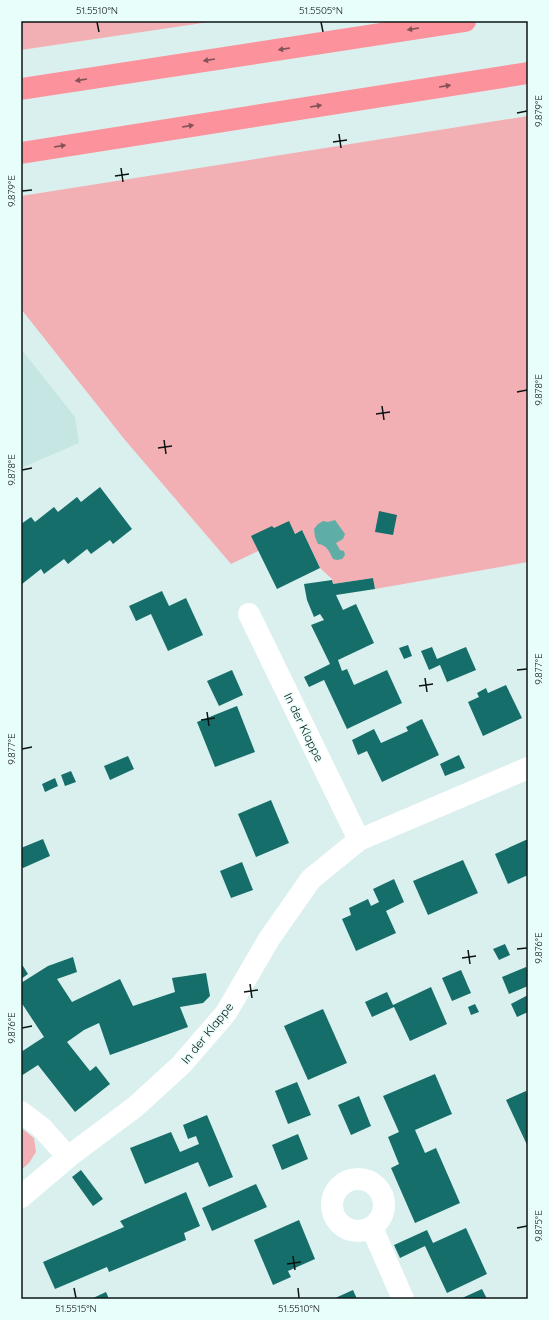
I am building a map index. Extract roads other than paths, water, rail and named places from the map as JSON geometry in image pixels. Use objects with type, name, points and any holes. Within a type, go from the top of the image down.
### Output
[{"type":"highway","points":[[21,89],[465,21]]},
{"type":"highway","points":[[21,152],[528,73]]},
{"type":"street","name":"In der Klappe","points":[[249,614],[359,840]]},
{"type":"street","name":"In der Klappe","points":[[21,1197],[68,1157],[135,1107],[181,1065],[226,1013],[269,939],[311,879],[359,840],[528,768]]},
{"type":"street","points":[[21,1112],[42,1128],[68,1157]]},
{"type":"street","points":[[372,1228],[403,1299]]},
{"type":"water","points":[[335,520],[345,534],[343,539],[336,543],[340,550],[344,551],[345,555],[342,559],[337,560],[333,559],[326,547],[318,544],[314,529],[323,521],[328,522]]}]
